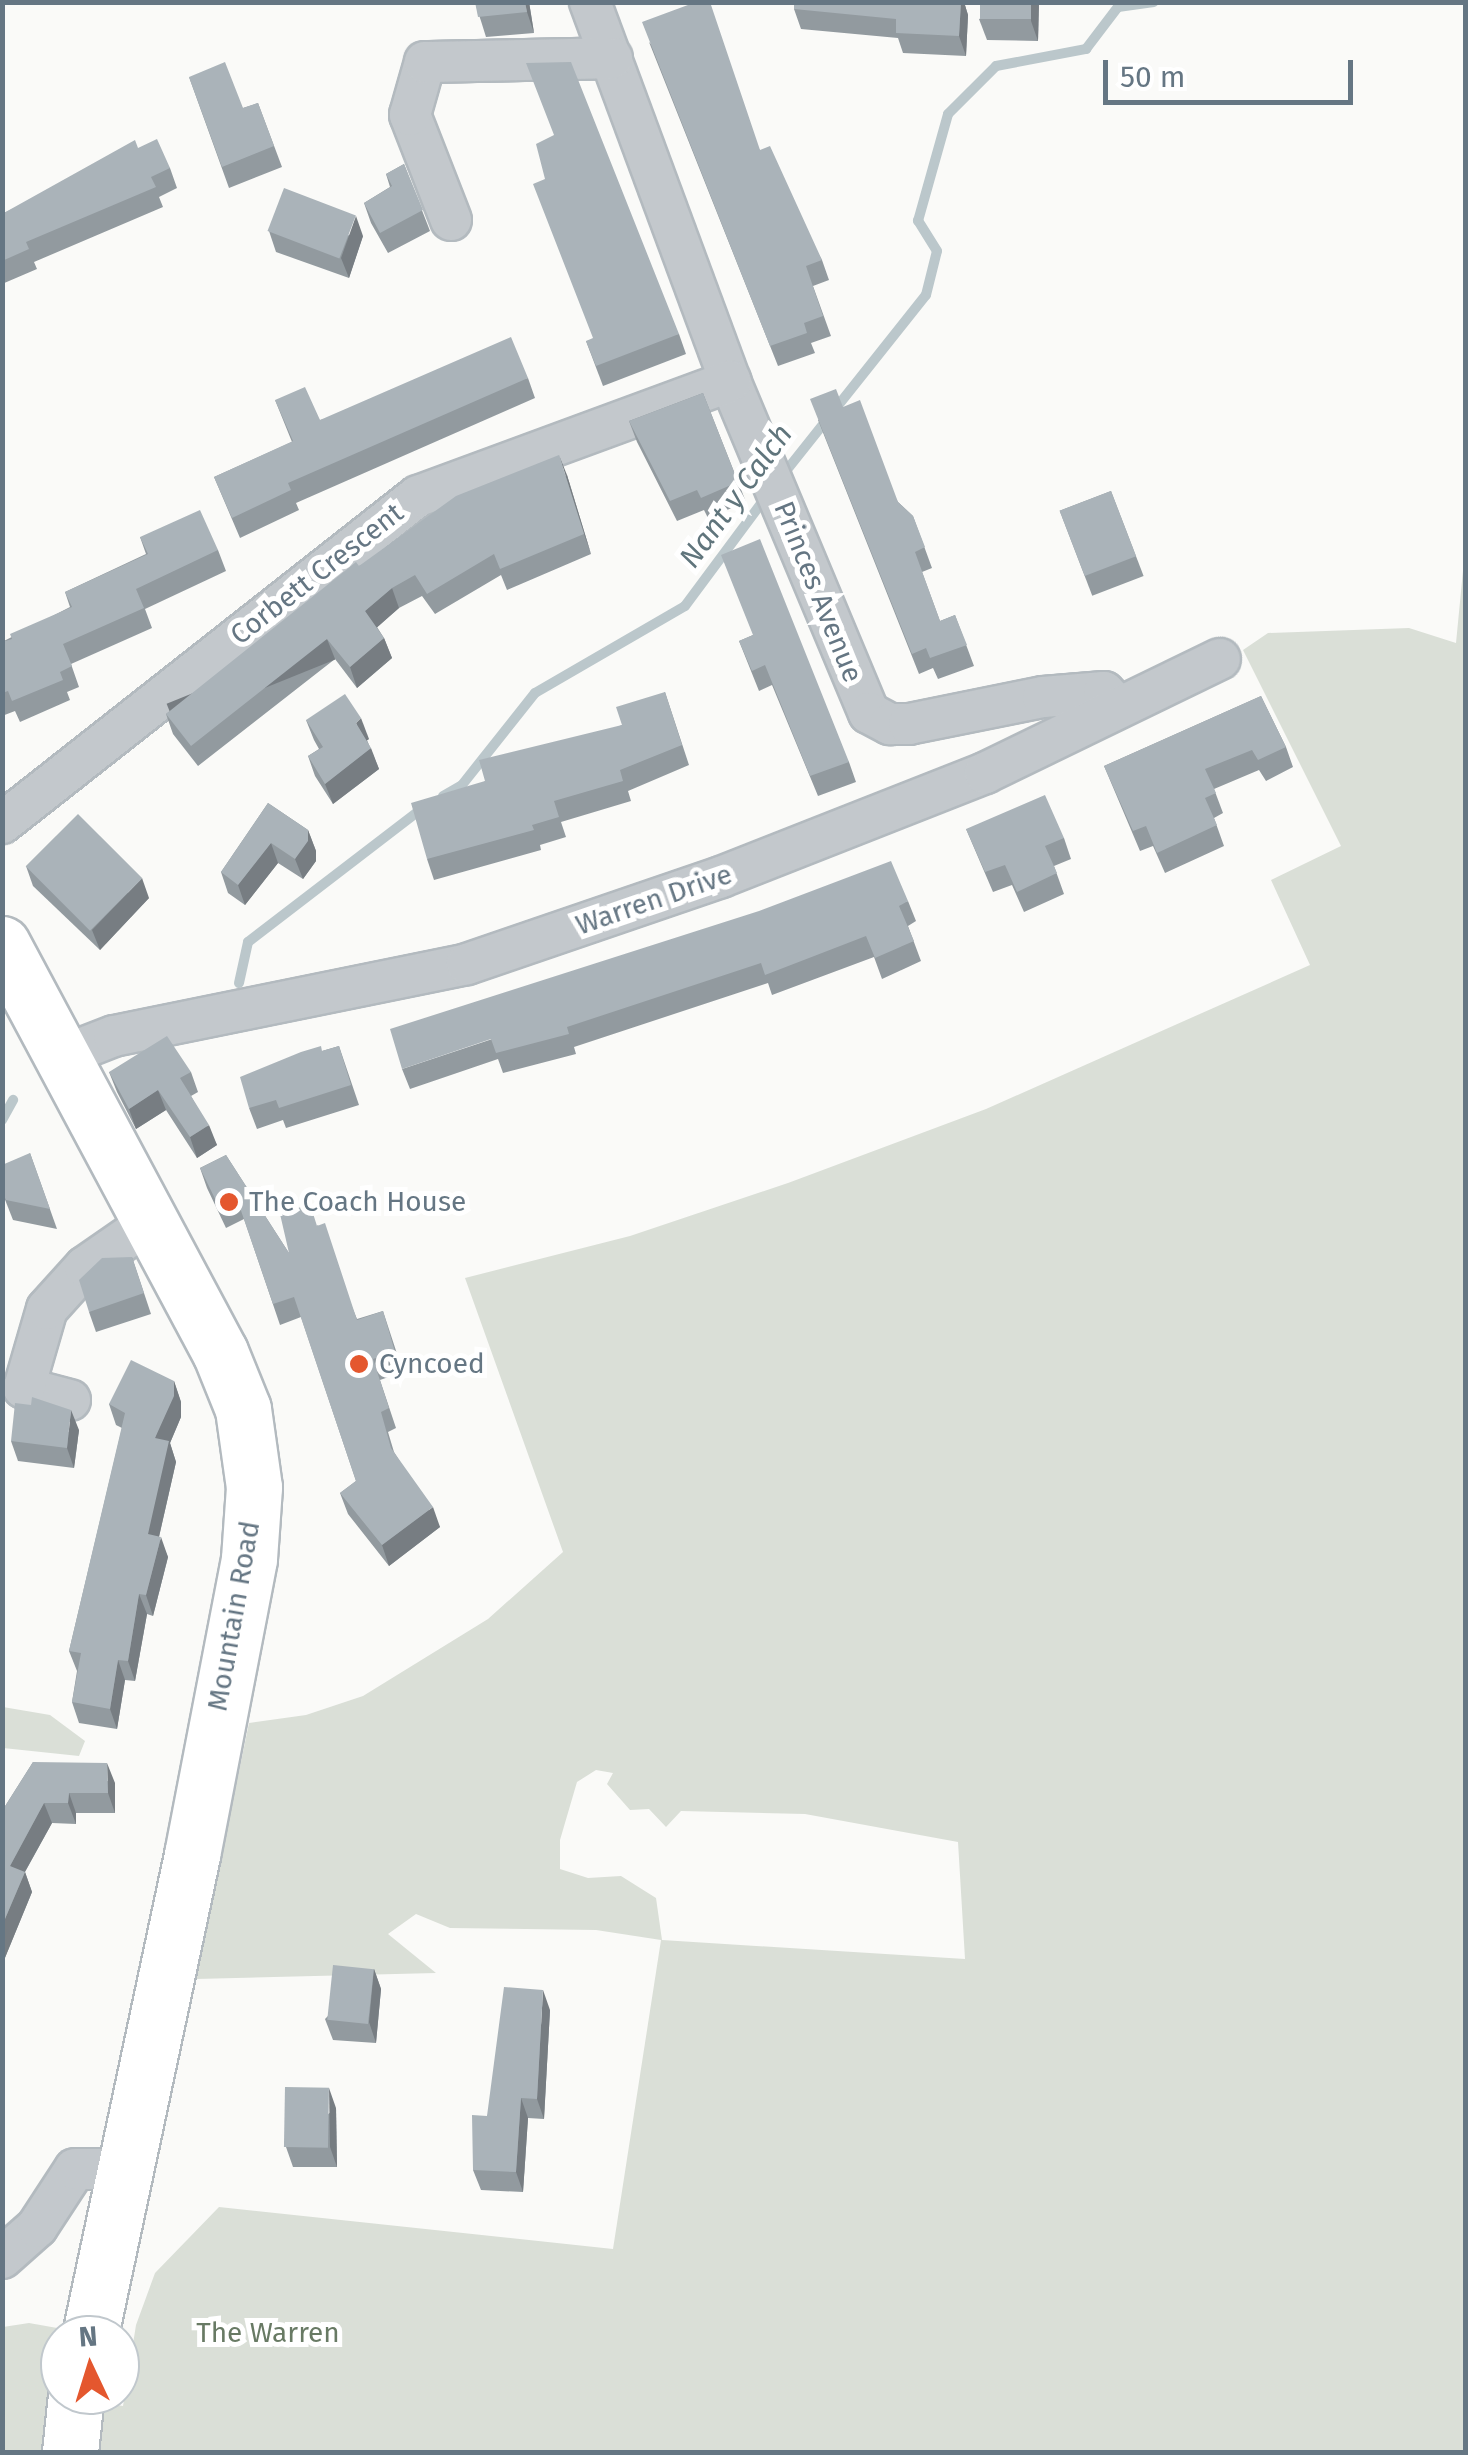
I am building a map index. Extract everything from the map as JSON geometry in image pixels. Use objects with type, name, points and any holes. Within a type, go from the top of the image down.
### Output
[{"type":"main road","name":"Mountain Road","points":[[2,944],[220,1352],[243,1409],[254,1486],[250,1558],[128,2169],[95,2315]]},
{"type":"main road","points":[[70,2452],[74,2415]]},
{"type":"street","name":"Princes Avenue","points":[[604,7],[612,58],[730,382],[870,713],[890,724],[909,724],[1043,696],[1104,692],[1117,706]]},
{"type":"street","points":[[451,220],[410,115],[425,62],[612,58]]},
{"type":"street","name":"Corbett Crescent","points":[[2,823],[418,496],[730,382]]},
{"type":"street","name":"Warren Drive","points":[[60,1057],[114,1036],[467,964],[856,827],[985,773],[1220,659]]},
{"type":"street","points":[[70,1400],[24,1388],[47,1308],[85,1267],[150,1222]]},
{"type":"street","points":[[2,2258],[37,2227],[75,2169],[128,2169]]},
{"type":"green space","name":"The Warren","points":[[1465,550],[1465,2452],[3,2452],[3,2327],[40,2325],[40,2415],[140,2415],[140,2315],[155,2273],[219,2207],[613,2249],[661,1940],[596,1930],[450,1928],[416,1914],[388,1934],[436,1973],[196,1979],[249,1723],[306,1715],[363,1696],[488,1619],[563,1552],[465,1278],[630,1236],[788,1183],[986,1109],[1310,965],[1271,880],[1341,846],[1243,650],[1268,633],[1409,628],[1456,643]],"holes":[[[596,1770],[613,1773],[607,1784],[630,1810],[649,1809],[666,1827],[681,1811],[805,1814],[958,1842],[965,1959],[662,1940],[656,1898],[621,1876],[588,1878],[560,1869],[560,1840],[577,1782]]]},
{"type":"green space","points":[[3,1707],[50,1715],[85,1741],[79,1756],[3,1748]]},
{"type":"building","points":[[475,2],[525,2],[527,12],[478,17]]},
{"type":"building","points":[[696,2],[710,2],[760,150],[770,146],[822,260],[806,266],[823,316],[804,323],[807,333],[770,346],[642,22]]},
{"type":"building","points":[[794,2],[961,2],[959,36],[896,33],[896,19],[794,9]]},
{"type":"building","points":[[980,2],[1031,2],[1031,19],[980,19]]},
{"type":"building","points":[[225,62],[243,108],[258,103],[274,146],[222,167],[189,77]]},
{"type":"building","points":[[571,62],[679,334],[596,366],[586,341],[593,338],[533,184],[545,179],[536,144],[554,135],[526,63]]},
{"type":"building","points":[[157,139],[170,168],[151,177],[156,187],[26,242],[29,249],[2,261],[2,214],[135,140],[138,148]]},
{"type":"building","points":[[404,164],[423,210],[380,233],[364,203],[392,186],[386,174]]},
{"type":"building","points":[[284,188],[356,216],[339,259],[268,231]]},
{"type":"building","points":[[511,337],[528,378],[288,483],[291,490],[232,518],[214,477],[293,441],[275,400],[305,387],[320,420]]},
{"type":"building","points":[[836,389],[843,407],[860,400],[898,502],[913,516],[925,547],[915,552],[940,621],[955,615],[967,645],[930,658],[926,648],[912,654],[810,399]]},
{"type":"building","points":[[703,393],[738,482],[701,498],[697,490],[670,501],[629,421]]},
{"type":"building","points":[[559,455],[584,534],[500,569],[494,554],[427,594],[415,575],[365,611],[384,638],[350,667],[327,639],[191,746],[166,714],[356,562],[359,566],[456,496]]},
{"type":"building","points":[[1111,491],[1136,556],[1085,576],[1060,511]]},
{"type":"building","points":[[200,510],[218,550],[136,589],[144,608],[63,644],[72,666],[60,672],[63,680],[12,701],[8,691],[2,693],[2,642],[12,639],[10,634],[72,607],[65,592],[148,554],[140,537]]},
{"type":"building","points":[[760,539],[849,762],[810,776],[765,665],[752,671],[739,641],[753,635],[721,555]]},
{"type":"building","points":[[665,692],[682,745],[620,770],[623,781],[554,801],[559,817],[532,825],[534,830],[427,859],[411,803],[485,781],[479,760],[622,725],[616,707]]},
{"type":"building","points":[[345,694],[361,718],[356,723],[371,748],[325,784],[308,756],[323,747],[306,720]]},
{"type":"building","points":[[1261,696],[1286,747],[1258,760],[1252,750],[1205,769],[1216,793],[1205,798],[1217,825],[1157,853],[1146,826],[1133,831],[1104,766]]},
{"type":"building","points":[[1045,795],[1064,838],[1045,846],[1057,873],[1017,892],[1005,865],[985,872],[966,829]]},
{"type":"building","points":[[268,803],[308,830],[308,841],[295,859],[271,843],[238,885],[221,872]]},
{"type":"building","points":[[78,814],[142,878],[90,931],[26,866]]},
{"type":"building","points":[[891,861],[908,901],[899,906],[914,941],[875,958],[866,936],[765,975],[761,963],[567,1027],[569,1034],[496,1053],[491,1039],[402,1069],[390,1029],[759,911]]},
{"type":"building","points":[[167,1036],[191,1072],[180,1078],[209,1125],[190,1137],[158,1090],[129,1109],[109,1072]]},
{"type":"building","points":[[321,1046],[322,1051],[339,1046],[351,1085],[279,1108],[276,1100],[249,1108],[240,1077]]},
{"type":"building","points":[[30,1153],[50,1209],[6,1200],[2,1192],[2,1165]]},
{"type":"building","points":[[226,1155],[289,1253],[280,1214],[310,1204],[317,1226],[325,1223],[357,1320],[383,1311],[395,1352],[373,1359],[389,1408],[381,1412],[391,1448],[433,1507],[382,1545],[340,1493],[356,1481],[294,1297],[273,1304],[237,1199],[219,1207],[200,1168]]},
{"type":"building","points":[[132,1257],[144,1293],[89,1312],[79,1280],[102,1258]]},
{"type":"building","points":[[131,1360],[174,1381],[174,1396],[155,1438],[169,1441],[148,1534],[161,1537],[146,1595],[139,1594],[128,1661],[118,1660],[110,1709],[72,1702],[81,1653],[69,1651],[125,1413],[109,1404]]},
{"type":"building","points":[[32,1397],[71,1410],[67,1448],[11,1441],[15,1403],[31,1405]]},
{"type":"building","points":[[33,1762],[107,1763],[108,1793],[69,1793],[68,1803],[44,1803],[10,1866],[25,1872],[2,1926],[2,1811]]},
{"type":"building","points":[[333,1965],[374,1969],[368,2024],[327,2020]]},
{"type":"building","points":[[504,1987],[543,1990],[537,2099],[521,2098],[516,2172],[473,2170],[472,2115],[487,2116]]},
{"type":"building","points":[[285,2087],[329,2088],[328,2148],[284,2147]]},
{"type":"waterway","name":"Nant y Calch","points":[[782,476],[926,295],[937,251],[918,221],[948,114],[996,66],[1086,49],[1118,7],[1154,2]]},
{"type":"waterway","name":"Nant y Calch","points":[[443,796],[462,785],[535,693],[685,606],[766,497]]},
{"type":"waterway","name":"Nant y Calch","points":[[239,983],[248,942],[424,807]]},
{"type":"waterway","name":"Nant y Calch","points":[[2,1120],[13,1100]]},
{"type":"place","name":"The Coach House","points":[[229,1202]]},
{"type":"place","name":"Cyncoed","points":[[359,1364]]}]
